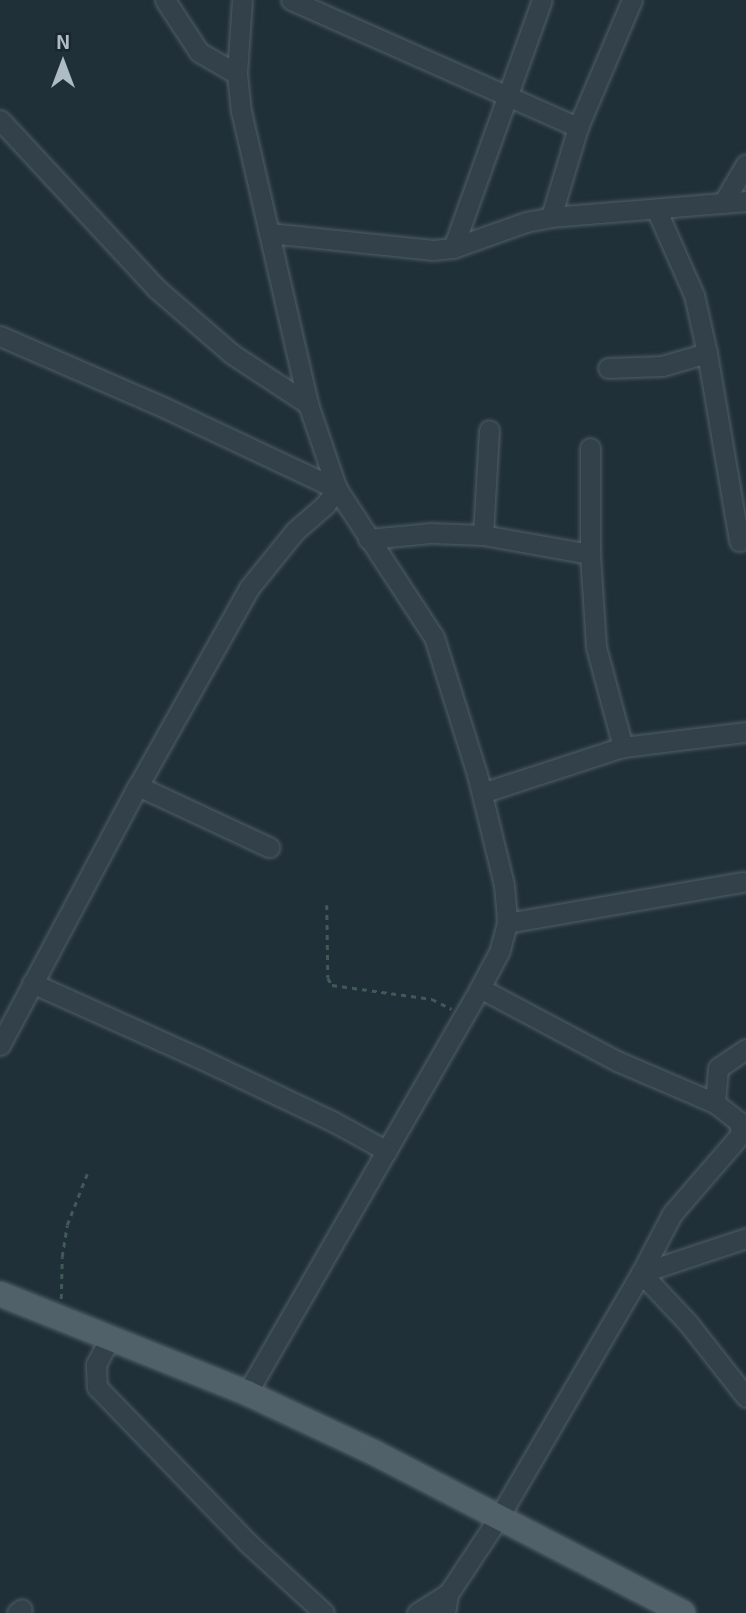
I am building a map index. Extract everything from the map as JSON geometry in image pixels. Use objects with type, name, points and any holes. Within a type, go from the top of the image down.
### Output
[{"type":"main road","points":[[0,1294],[247,1393],[418,1474],[680,1612]]},
{"type":"street","points":[[165,0],[199,52],[237,74]]},
{"type":"street","points":[[242,0],[237,74],[241,111],[308,404],[337,489],[434,637],[482,793],[505,885],[507,923],[500,950],[480,988],[247,1393]]},
{"type":"street","points":[[291,0],[578,127]]},
{"type":"street","points":[[453,248],[542,0]]},
{"type":"street","points":[[551,217],[578,127],[632,0]]},
{"type":"street","points":[[0,121],[157,289],[232,354],[308,404]]},
{"type":"street","points":[[269,233],[433,250],[453,248],[526,222],[551,217],[739,206],[746,164]]},
{"type":"street","points":[[656,209],[694,295],[707,354],[739,541]]},
{"type":"street","points":[[0,336],[163,407],[337,489]]},
{"type":"street","points":[[608,368],[662,366],[707,354]]},
{"type":"street","points":[[482,535],[489,430]]},
{"type":"street","points":[[590,448],[590,554],[596,647],[623,747]]},
{"type":"street","points":[[0,1045],[138,786],[249,588],[295,531],[325,505],[337,489]]},
{"type":"street","points":[[368,539],[431,533],[482,535],[590,554]]},
{"type":"street","points":[[482,793],[623,747],[746,732]]},
{"type":"street","points":[[138,786],[269,847]]},
{"type":"street","points":[[507,923],[743,882]]},
{"type":"street","points":[[32,983],[210,1063],[387,1151]]},
{"type":"street","points":[[417,1613],[447,1604],[641,1273],[672,1214],[741,1134],[739,1122],[715,1103],[617,1061],[480,988]]},
{"type":"street","points":[[715,1103],[718,1068],[746,1049]]},
{"type":"street","points":[[641,1273],[746,1238]]},
{"type":"street","points":[[641,1273],[688,1323],[746,1397]]},
{"type":"street","points":[[110,1338],[96,1364],[97,1387],[248,1543],[324,1613]]},
{"type":"path","points":[[327,905],[328,978],[332,985],[432,999],[464,1016]]},
{"type":"path","points":[[61,1317],[62,1256],[67,1226],[88,1174]]}]
